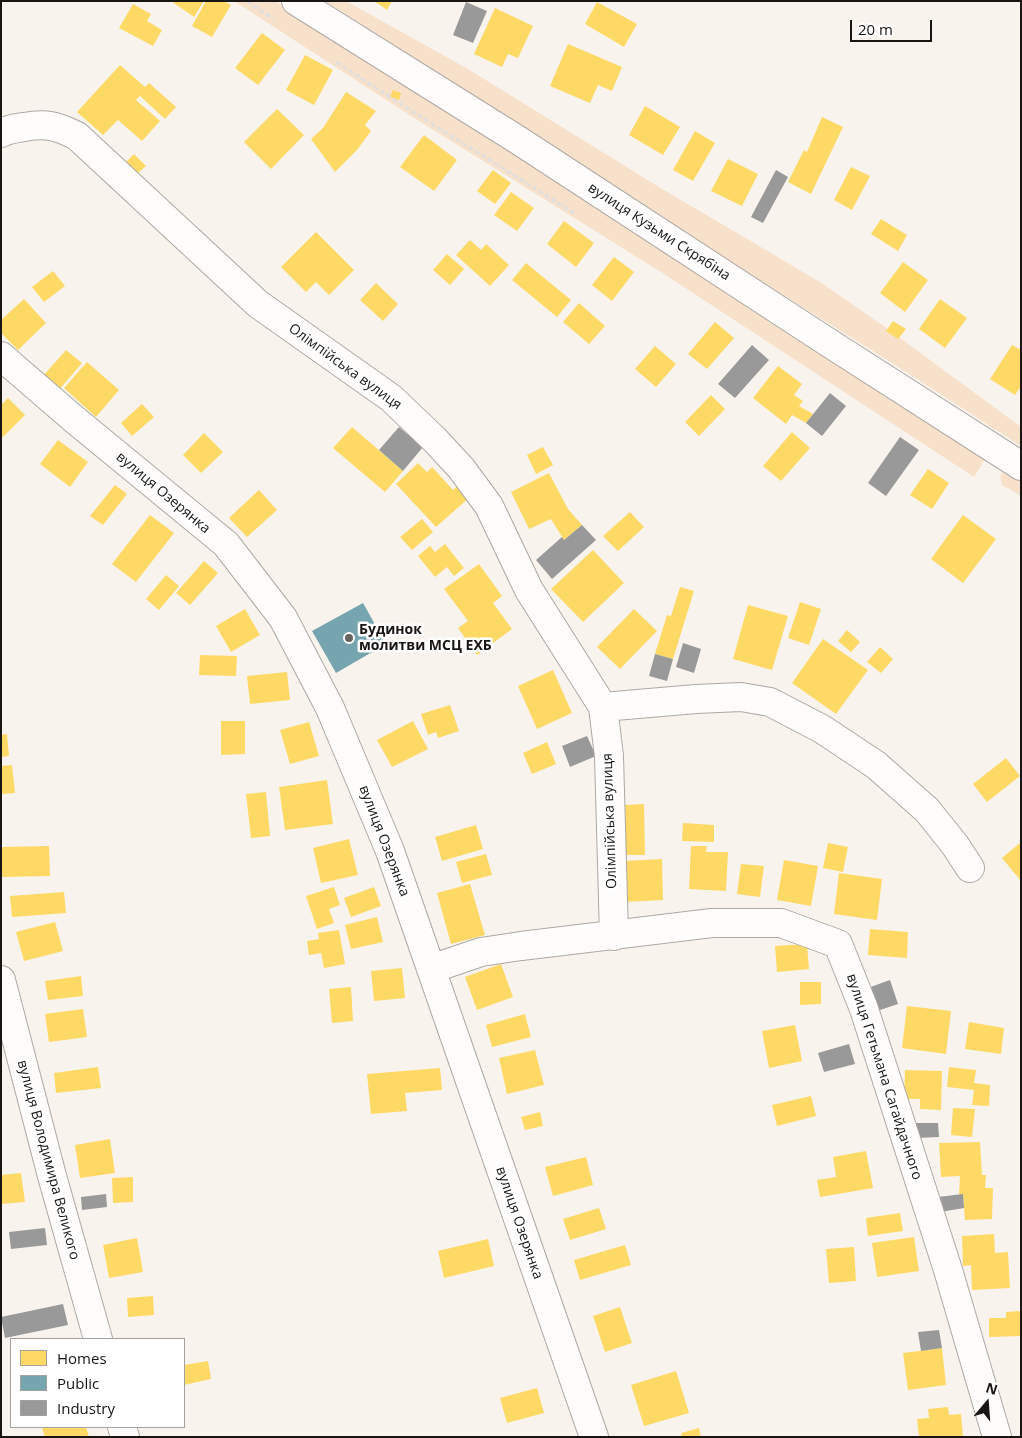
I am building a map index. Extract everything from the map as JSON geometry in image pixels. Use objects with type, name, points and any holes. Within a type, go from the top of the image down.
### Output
[{"type":"street","name":"вулиця Кузьми Скрябіна","points":[[296,1],[518,140],[1021,466]]},
{"type":"street","name":"Олімпійська вулиця","points":[[1,133],[7,130],[40,124],[58,127],[77,136],[258,304],[391,398],[434,439],[460,468],[489,506],[529,590],[603,707],[609,756],[614,936]]},
{"type":"street","name":"вулиця Озерянка","points":[[1,356],[75,420],[226,544],[283,618],[330,708],[390,851],[594,1437]]},
{"type":"street","points":[[603,707],[740,697],[770,702],[822,729],[876,765],[927,810],[955,845],[970,868]]},
{"type":"street","name":"вулиця Гетьмана Сагайдачного","points":[[431,970],[481,952],[712,923],[782,923],[838,944],[864,1009],[948,1270],[997,1437]]},
{"type":"street","name":"вулиця Володимира Великого","points":[[1,980],[49,1167],[98,1338]]},
{"type":"shaded area","points":[[234,1],[275,1],[515,152],[987,456],[974,477],[664,274],[411,116]]},
{"type":"shaded area","points":[[325,1],[346,1],[468,69],[659,187],[820,282],[888,329],[1021,427],[1021,446],[756,278]]},
{"type":"shaded area","points":[[1003,472],[1009,473],[1021,480],[1021,496],[1002,485],[1000,476]]},
{"type":"building: Homes","points":[[171,1],[204,1],[194,17]]},
{"type":"building: Homes","points":[[206,1],[224,1],[231,5],[212,37],[192,26]]},
{"type":"building: Homes","points":[[374,1],[392,1],[387,10]]},
{"type":"building: Homes","points":[[597,2],[637,24],[624,47],[585,24]]},
{"type":"building: Homes","points":[[133,4],[151,14],[147,21],[162,30],[153,46],[119,28]]},
{"type":"building: Homes","points":[[495,8],[533,26],[518,58],[508,54],[502,67],[474,54]]},
{"type":"building: Homes","points":[[262,33],[285,50],[258,85],[235,68]]},
{"type":"building: Homes","points":[[568,44],[622,67],[612,91],[598,85],[590,103],[550,86]]},
{"type":"building: Homes","points":[[305,55],[333,70],[314,105],[286,90]]},
{"type":"building: Homes","points":[[120,65],[145,87],[149,83],[176,107],[165,119],[140,96],[136,100],[160,121],[142,141],[118,120],[103,135],[77,112]]},
{"type":"building: Homes","points":[[393,90],[401,93],[399,100],[390,97]]},
{"type":"building: Homes","points":[[346,92],[376,111],[365,125],[371,131],[357,150],[335,172],[311,139],[323,128]]},
{"type":"building: Homes","points":[[645,106],[680,127],[663,155],[629,135]]},
{"type":"building: Homes","points":[[277,109],[304,135],[271,169],[244,142]]},
{"type":"building: Homes","points":[[822,117],[843,127],[811,194],[788,182],[804,150],[807,152]]},
{"type":"building: Homes","points":[[695,131],[715,143],[693,181],[673,170]]},
{"type":"building: Homes","points":[[424,135],[457,160],[434,191],[400,167]]},
{"type":"building: Homes","points":[[134,154],[146,166],[136,175],[125,163]]},
{"type":"building: Homes","points":[[728,159],[758,174],[742,206],[711,191]]},
{"type":"building: Homes","points":[[851,167],[870,176],[852,210],[834,200]]},
{"type":"building: Homes","points":[[493,170],[511,183],[495,204],[477,191]]},
{"type":"building: Homes","points":[[511,192],[534,208],[517,231],[494,215]]},
{"type":"building: Homes","points":[[881,219],[907,235],[898,251],[871,234]]},
{"type":"building: Homes","points":[[564,221],[594,243],[576,267],[547,244]]},
{"type":"building: Homes","points":[[316,232],[354,270],[329,295],[316,282],[306,292],[281,267]]},
{"type":"building: Homes","points":[[470,240],[481,250],[486,244],[509,265],[490,286],[456,255]]},
{"type":"building: Homes","points":[[447,254],[464,269],[450,285],[433,270]]},
{"type":"building: Homes","points":[[614,257],[634,272],[612,301],[592,285]]},
{"type":"building: Homes","points":[[903,262],[928,280],[905,312],[880,293]]},
{"type":"building: Homes","points":[[526,263],[571,300],[557,317],[512,280]]},
{"type":"building: Homes","points":[[53,271],[65,286],[44,302],[32,287]]},
{"type":"building: Homes","points":[[376,283],[398,304],[383,321],[360,300]]},
{"type":"building: Homes","points":[[24,299],[46,323],[18,350],[1,333],[1,320]]},
{"type":"building: Homes","points":[[940,299],[967,318],[945,348],[919,329]]},
{"type":"building: Homes","points":[[579,303],[605,326],[589,344],[563,322]]},
{"type":"building: Homes","points":[[893,321],[906,329],[898,339],[886,331]]},
{"type":"building: Homes","points":[[715,322],[734,338],[707,369],[688,354]]},
{"type":"building: Homes","points":[[1012,345],[1021,350],[1021,386],[1015,395],[990,379]]},
{"type":"building: Homes","points":[[655,346],[676,364],[656,387],[635,369]]},
{"type":"building: Homes","points":[[66,350],[82,363],[59,390],[43,376]]},
{"type":"building: Homes","points":[[87,362],[119,390],[96,417],[64,388]]},
{"type":"building: Homes","points":[[778,366],[802,384],[794,395],[803,401],[799,406],[813,414],[806,423],[792,415],[786,424],[753,398]]},
{"type":"building: Homes","points":[[711,395],[725,409],[699,436],[685,422]]},
{"type":"building: Homes","points":[[8,398],[25,415],[3,437],[1,436],[1,405]]},
{"type":"building: Homes","points":[[142,404],[154,417],[132,436],[121,423]]},
{"type":"building: Homes","points":[[352,427],[403,471],[385,492],[333,448]]},
{"type":"building: Homes","points":[[792,432],[810,448],[781,481],[763,466]]},
{"type":"building: Homes","points":[[204,433],[223,452],[201,473],[183,455]]},
{"type":"building: Homes","points":[[58,440],[88,462],[70,487],[40,464]]},
{"type":"building: Homes","points":[[543,447],[553,465],[536,474],[527,455]]},
{"type":"building: Homes","points":[[418,463],[427,472],[432,467],[453,490],[459,484],[470,497],[436,527],[396,484]]},
{"type":"building: Homes","points":[[928,469],[949,483],[932,509],[910,495]]},
{"type":"building: Homes","points":[[549,473],[568,509],[582,525],[564,540],[551,519],[529,529],[511,492]]},
{"type":"building: Homes","points":[[115,485],[127,494],[103,525],[90,516]]},
{"type":"building: Homes","points":[[259,490],[277,510],[247,537],[229,518]]},
{"type":"building: Homes","points":[[630,512],[644,527],[618,551],[603,536]]},
{"type":"building: Homes","points":[[150,515],[174,533],[136,582],[112,564]]},
{"type":"building: Homes","points":[[963,515],[996,539],[963,583],[931,559]]},
{"type":"building: Homes","points":[[422,519],[433,532],[412,550],[400,537]]},
{"type":"building: Homes","points":[[445,544],[464,568],[454,576],[447,567],[435,577],[418,556],[430,546],[435,552]]},
{"type":"building: Homes","points":[[593,550],[624,583],[583,622],[551,589]]},
{"type":"building: Homes","points":[[204,561],[218,573],[190,605],[176,593]]},
{"type":"building: Homes","points":[[479,564],[502,596],[493,603],[512,629],[477,655],[458,628],[468,621],[444,589]]},
{"type":"building: Homes","points":[[166,575],[179,586],[159,610],[146,599]]},
{"type":"building: Homes","points":[[680,587],[694,591],[673,659],[655,654],[667,615],[671,616]]},
{"type":"building: Homes","points":[[800,602],[821,609],[809,645],[788,638]]},
{"type":"building: Homes","points":[[748,605],[788,616],[772,670],[733,659]]},
{"type":"building: Homes","points":[[245,609],[260,635],[231,652],[216,626]]},
{"type":"building: Homes","points":[[634,609],[657,631],[620,669],[597,647]]},
{"type":"building: Homes","points":[[847,630],[860,642],[851,652],[838,641]]},
{"type":"building: Homes","points":[[823,639],[868,670],[836,714],[792,683]]},
{"type":"building: Homes","points":[[880,647],[893,659],[881,673],[867,662]]},
{"type":"building: Homes","points":[[200,655],[237,656],[236,676],[199,675]]},
{"type":"building: Homes","points":[[553,670],[572,713],[537,729],[518,686]]},
{"type":"building: Homes","points":[[287,672],[290,700],[250,704],[247,676]]},
{"type":"building: Homes","points":[[450,705],[459,731],[438,738],[436,732],[428,735],[421,714]]},
{"type":"building: Homes","points":[[221,721],[245,721],[245,754],[221,755]]},
{"type":"building: Homes","points":[[413,721],[428,749],[392,767],[377,740]]},
{"type":"building: Homes","points":[[309,722],[319,756],[290,764],[280,730]]},
{"type":"building: Homes","points":[[7,734],[9,756],[1,757],[1,735]]},
{"type":"building: Homes","points":[[547,742],[556,764],[532,774],[523,753]]},
{"type":"building: Homes","points":[[1006,758],[1020,776],[987,802],[973,784]]},
{"type":"building: Homes","points":[[12,765],[15,793],[1,794],[1,766]]},
{"type":"building: Homes","points":[[327,780],[333,824],[285,830],[279,787]]},
{"type":"building: Homes","points":[[266,792],[270,836],[251,838],[246,794]]},
{"type":"building: Homes","points":[[644,804],[645,855],[626,855],[625,805]]},
{"type":"building: Homes","points":[[683,823],[714,825],[714,842],[682,841]]},
{"type":"building: Homes","points":[[476,825],[483,849],[442,861],[435,837]]},
{"type":"building: Homes","points":[[349,839],[358,875],[321,883],[313,848]]},
{"type":"building: Homes","points":[[1021,842],[1021,881],[1002,858]]},
{"type":"building: Homes","points":[[828,843],[848,847],[843,872],[823,868]]},
{"type":"building: Homes","points":[[49,846],[50,876],[1,877],[1,847]]},
{"type":"building: Homes","points":[[691,846],[707,846],[706,852],[728,852],[726,891],[689,889]]},
{"type":"building: Homes","points":[[486,854],[492,875],[462,883],[456,862]]},
{"type":"building: Homes","points":[[662,859],[663,900],[625,902],[623,861]]},
{"type":"building: Homes","points":[[784,860],[818,866],[811,906],[777,900]]},
{"type":"building: Homes","points":[[741,864],[764,866],[760,897],[737,894]]},
{"type":"building: Homes","points":[[839,873],[882,879],[877,920],[834,914]]},
{"type":"building: Homes","points":[[470,884],[485,935],[451,944],[437,893]]},
{"type":"building: Homes","points":[[334,887],[340,905],[329,909],[334,923],[317,929],[306,896]]},
{"type":"building: Homes","points":[[374,887],[381,906],[351,917],[344,898]]},
{"type":"building: Homes","points":[[64,892],[66,913],[12,917],[10,896]]},
{"type":"building: Homes","points":[[377,917],[383,942],[351,949],[345,925]]},
{"type":"building: Homes","points":[[55,922],[63,951],[24,961],[16,932]]},
{"type":"building: Homes","points":[[870,929],[908,932],[907,958],[868,955]]},
{"type":"building: Homes","points":[[339,930],[345,964],[324,968],[321,953],[309,955],[307,941],[319,939],[318,933]]},
{"type":"building: Homes","points":[[807,944],[809,969],[777,972],[775,946]]},
{"type":"building: Homes","points":[[501,964],[513,997],[477,1010],[465,977]]},
{"type":"building: Homes","points":[[402,968],[405,998],[374,1001],[371,971]]},
{"type":"building: Homes","points":[[81,976],[83,996],[48,1000],[45,981]]},
{"type":"building: Homes","points":[[800,982],[821,982],[821,1004],[800,1005]]},
{"type":"building: Homes","points":[[351,987],[353,1021],[332,1023],[329,989]]},
{"type":"building: Homes","points":[[907,1006],[951,1011],[946,1054],[902,1048]]},
{"type":"building: Homes","points":[[83,1009],[87,1037],[49,1042],[45,1014]]},
{"type":"building: Homes","points":[[525,1014],[531,1037],[492,1047],[486,1025]]},
{"type":"building: Homes","points":[[969,1022],[1004,1028],[1001,1054],[965,1049]]},
{"type":"building: Homes","points":[[795,1025],[802,1061],[769,1068],[762,1031]]},
{"type":"building: Homes","points":[[535,1050],[544,1085],[507,1094],[499,1058]]},
{"type":"building: Homes","points":[[98,1067],[101,1088],[56,1093],[54,1073]]},
{"type":"building: Homes","points":[[949,1067],[976,1070],[974,1083],[990,1085],[989,1106],[972,1105],[974,1090],[947,1087]]},
{"type":"building: Homes","points":[[440,1068],[442,1090],[405,1093],[407,1111],[371,1114],[367,1074]]},
{"type":"building: Homes","points":[[905,1070],[942,1071],[941,1110],[920,1109],[920,1099],[904,1099]]},
{"type":"building: Homes","points":[[811,1096],[816,1116],[777,1126],[772,1105]]},
{"type":"building: Homes","points":[[953,1108],[975,1109],[972,1137],[951,1135]]},
{"type":"building: Homes","points":[[540,1112],[543,1126],[525,1130],[521,1117]]},
{"type":"building: Homes","points":[[110,1139],[115,1173],[80,1178],[75,1145]]},
{"type":"building: Homes","points":[[980,1142],[982,1175],[986,1175],[985,1188],[993,1188],[992,1219],[965,1220],[963,1194],[959,1195],[960,1176],[941,1177],[939,1143]]},
{"type":"building: Homes","points":[[866,1151],[873,1188],[820,1197],[817,1180],[836,1177],[833,1157]]},
{"type":"building: Homes","points":[[586,1157],[593,1185],[553,1196],[545,1167]]},
{"type":"building: Homes","points":[[21,1173],[25,1202],[1,1204],[1,1175]]},
{"type":"building: Homes","points":[[133,1177],[133,1202],[113,1203],[112,1178]]},
{"type":"building: Homes","points":[[599,1208],[606,1229],[570,1240],[563,1219]]},
{"type":"building: Homes","points":[[900,1213],[903,1231],[868,1236],[866,1218]]},
{"type":"building: Homes","points":[[994,1234],[995,1253],[1008,1252],[1010,1288],[972,1290],[971,1265],[963,1266],[962,1236]]},
{"type":"building: Homes","points":[[914,1237],[919,1271],[877,1277],[872,1243]]},
{"type":"building: Homes","points":[[137,1238],[143,1272],[109,1278],[103,1245]]},
{"type":"building: Homes","points":[[488,1239],[494,1266],[444,1278],[438,1251]]},
{"type":"building: Homes","points":[[625,1245],[631,1265],[580,1280],[574,1260]]},
{"type":"building: Homes","points":[[854,1247],[856,1281],[829,1283],[826,1249]]},
{"type":"building: Homes","points":[[153,1296],[154,1315],[128,1317],[127,1298]]},
{"type":"building: Homes","points":[[620,1307],[632,1343],[605,1352],[593,1316]]},
{"type":"building: Homes","points":[[1021,1311],[1021,1336],[989,1337],[989,1318],[1006,1318],[1006,1312]]},
{"type":"building: Homes","points":[[942,1348],[946,1385],[908,1390],[903,1353]]},
{"type":"building: Homes","points":[[208,1361],[211,1379],[185,1385],[185,1365]]},
{"type":"building: Homes","points":[[676,1371],[689,1413],[644,1426],[631,1385]]},
{"type":"building: Homes","points":[[537,1388],[544,1413],[507,1423],[500,1398]]},
{"type":"building: Homes","points":[[948,1407],[949,1415],[961,1414],[963,1436],[919,1437],[917,1419],[929,1418],[928,1409]]},
{"type":"building: Homes","points":[[42,1428],[86,1428],[89,1437],[45,1437]]},
{"type":"building: Homes","points":[[699,1428],[701,1437],[682,1437],[681,1433]]},
{"type":"building: Public","name":"Будинок молитви МСЦ ЕХБ","points":[[363,603],[386,644],[336,673],[312,631]]},
{"type":"building: Industry","points":[[466,2],[487,11],[473,43],[453,35]]},
{"type":"building: Industry","points":[[776,170],[788,177],[763,223],[751,217]]},
{"type":"building: Industry","points":[[752,345],[769,360],[735,398],[718,384]]},
{"type":"building: Industry","points":[[830,393],[846,406],[822,436],[806,423]]},
{"type":"building: Industry","points":[[399,427],[423,447],[403,471],[379,450]]},
{"type":"building: Industry","points":[[900,437],[919,450],[886,496],[868,483]]},
{"type":"building: Industry","points":[[582,525],[596,540],[552,579],[536,560],[562,537],[564,540]]},
{"type":"building: Industry","points":[[683,643],[701,649],[694,673],[676,667]]},
{"type":"building: Industry","points":[[655,654],[673,659],[667,681],[649,676]]},
{"type":"building: Industry","points":[[587,736],[596,756],[570,767],[562,746]]},
{"type":"building: Industry","points":[[890,980],[898,1004],[874,1012],[865,989]]},
{"type":"building: Industry","points":[[849,1044],[855,1064],[824,1072],[818,1053]]},
{"type":"building: Industry","points":[[912,1123],[938,1123],[939,1137],[916,1138]]},
{"type":"building: Industry","points":[[106,1194],[107,1207],[82,1210],[81,1197]]},
{"type":"building: Industry","points":[[963,1194],[964,1208],[940,1212],[938,1197]]},
{"type":"building: Industry","points":[[45,1228],[47,1245],[11,1249],[9,1232]]},
{"type":"building: Industry","points":[[63,1304],[68,1325],[5,1338],[1,1317]]},
{"type":"building: Industry","points":[[939,1330],[942,1348],[921,1351],[918,1332]]},
{"type":"place","name":"Будинок молитви МСЦ ЕХБ","points":[[349,638]]}]
